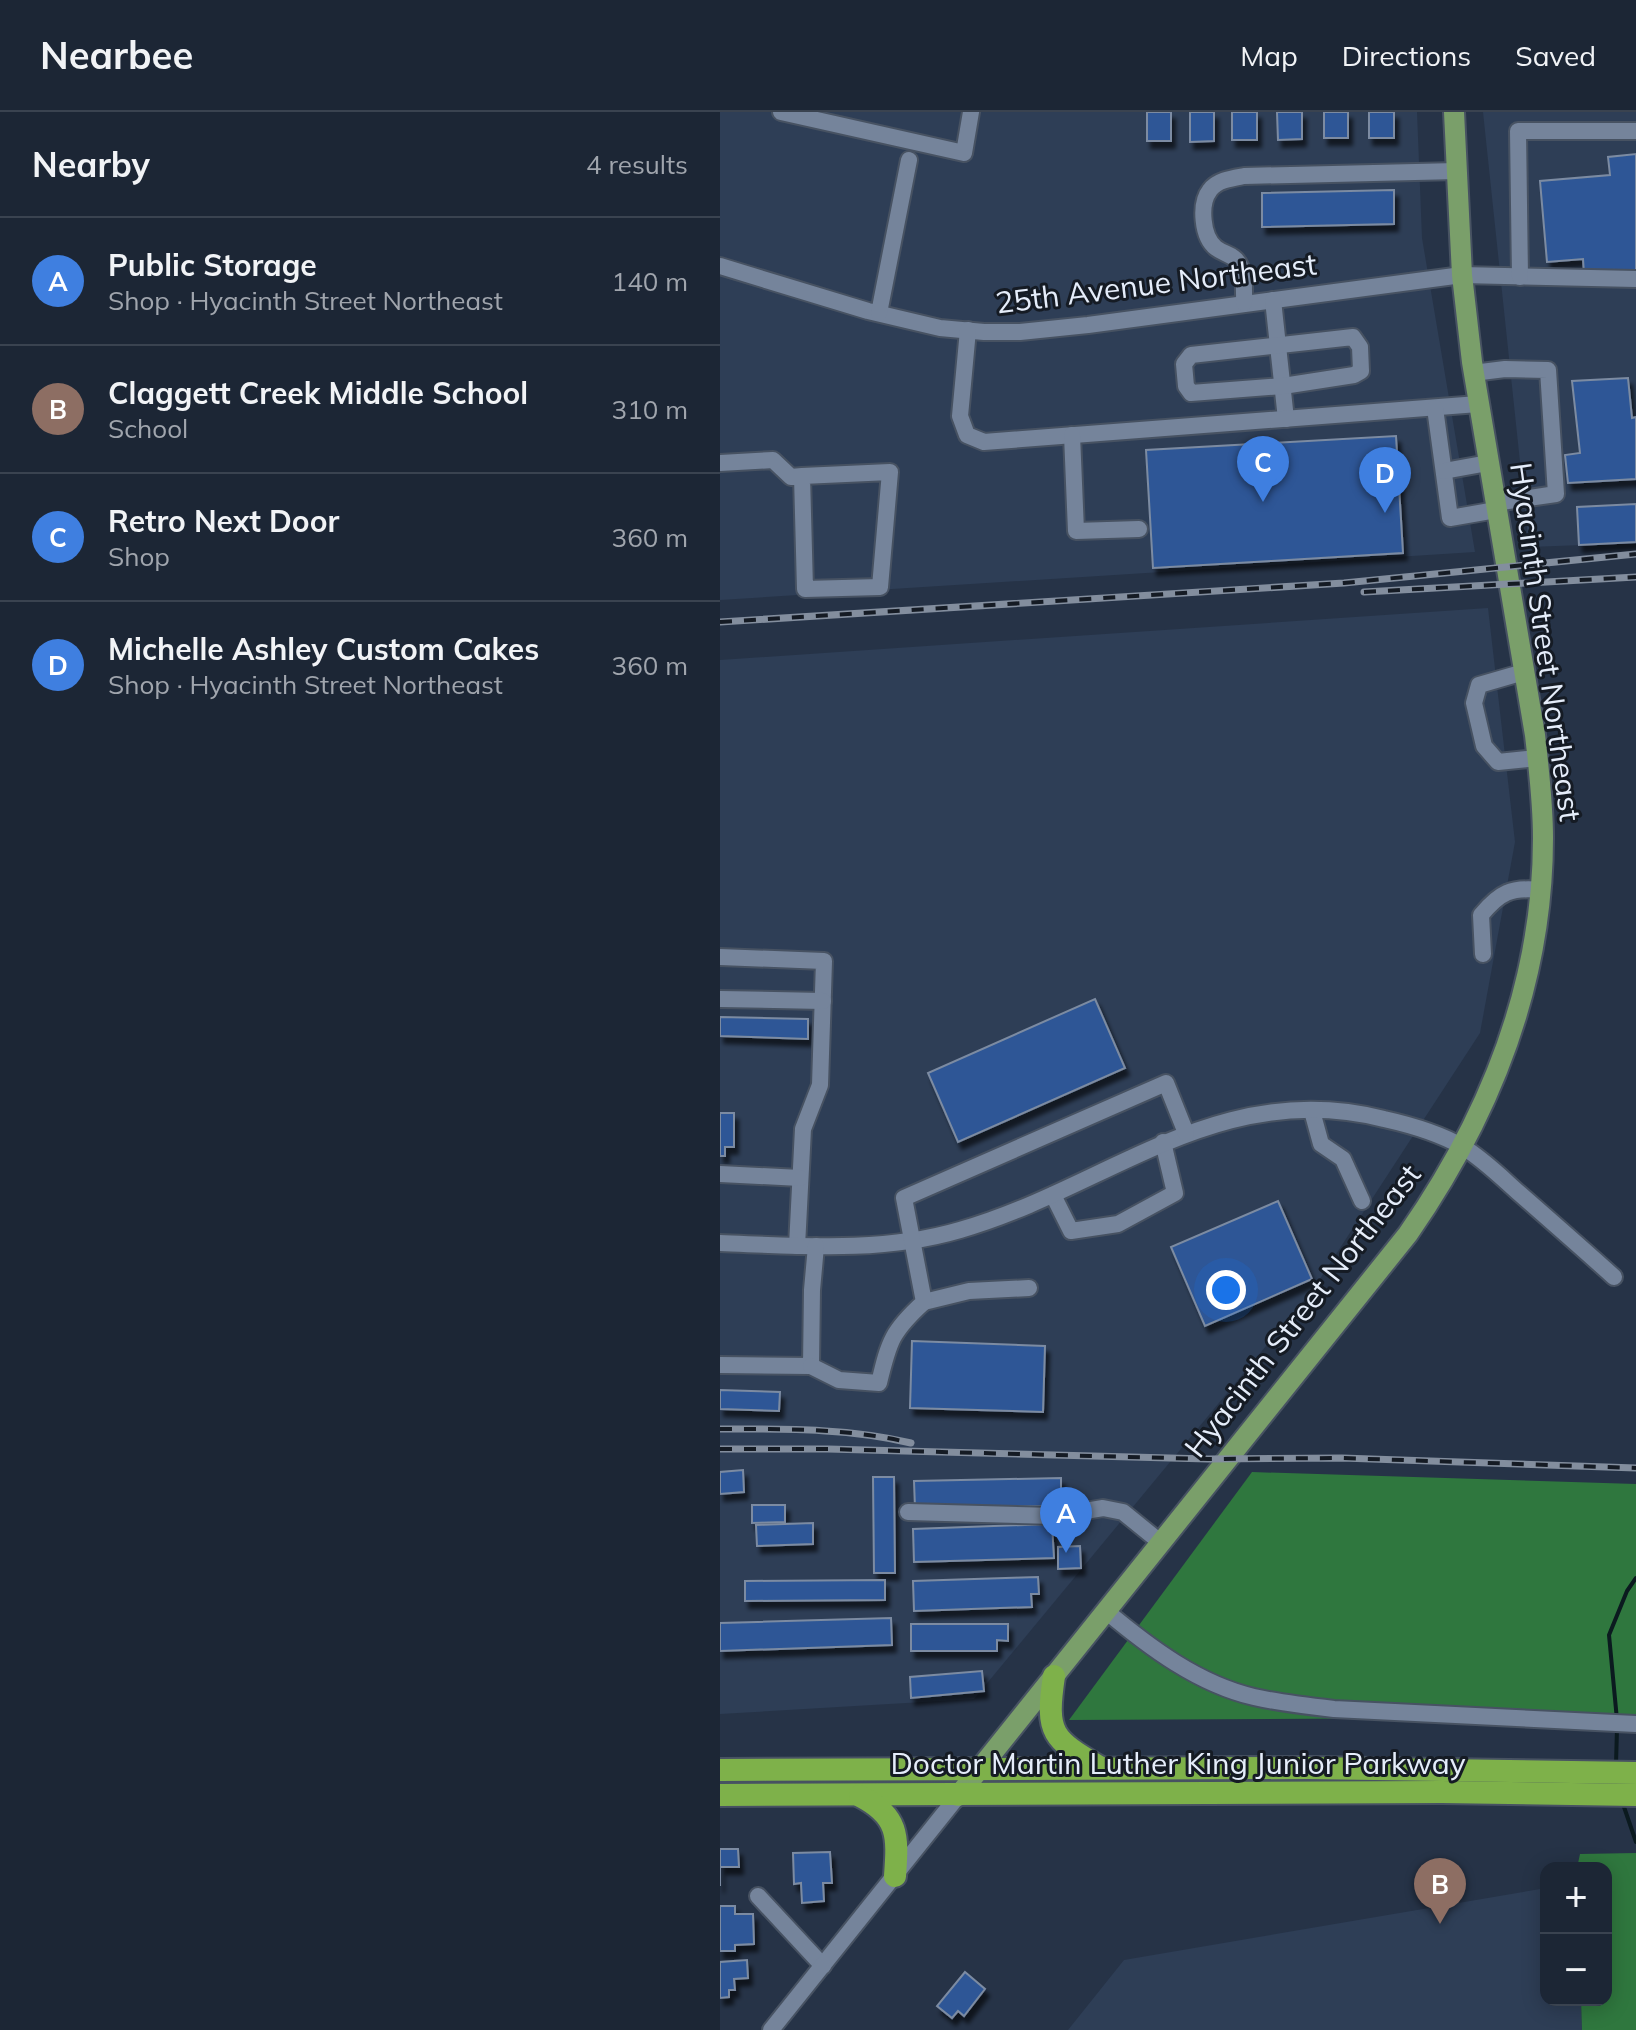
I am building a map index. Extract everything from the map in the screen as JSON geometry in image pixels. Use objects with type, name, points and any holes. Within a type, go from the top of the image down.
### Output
[{"type":"highway","points":[[1054,1676],[1049,1708],[1053,1728],[1064,1746],[1102,1769]]},
{"type":"highway","name":"Doctor Martin Luther King Junior Parkway","points":[[720,1770],[1102,1769],[1573,1781],[1636,1795]]},
{"type":"highway","name":"Doctor Martin Luther King Junior Parkway","points":[[720,1795],[958,1796],[1573,1781],[1636,1773]]},
{"type":"highway","points":[[859,1795],[874,1802],[890,1819],[898,1845],[895,1876]]},
{"type":"main road","name":"Hyacinth Street Northeast","points":[[958,1796],[1379,1272],[1438,1191],[1463,1147],[1504,1057],[1516,1020],[1536,934],[1543,837],[1537,758],[1473,373],[1462,275],[1454,112]]},
{"type":"street","points":[[781,112],[964,153],[971,112]]},
{"type":"street","points":[[1520,277],[1518,131],[1636,131]]},
{"type":"street","points":[[879,313],[909,160]]},
{"type":"street","points":[[1244,303],[1239,263],[1234,257],[1216,249],[1207,235],[1204,215],[1206,198],[1215,185],[1244,176],[1457,171]]},
{"type":"street","name":"25th Avenue Northeast","points":[[720,266],[940,328],[1020,332],[1462,275],[1636,279]]},
{"type":"street","points":[[1273,300],[1286,419]]},
{"type":"street","points":[[968,330],[960,416],[967,435],[984,442],[1478,404]]},
{"type":"street","points":[[1353,337],[1360,347],[1361,371],[1354,375],[1283,386],[1191,393],[1186,386],[1184,364],[1191,355],[1278,344],[1353,337]]},
{"type":"street","points":[[1435,408],[1450,518],[1556,494],[1548,370],[1505,369],[1473,373]]},
{"type":"street","points":[[1072,435],[1076,531],[1139,529]]},
{"type":"street","points":[[720,463],[773,460],[791,477],[802,476],[890,472],[880,587],[805,589],[802,476]]},
{"type":"street","points":[[1444,471],[1488,463]]},
{"type":"street","points":[[1524,672],[1479,685],[1474,703],[1484,746],[1498,762],[1537,758]]},
{"type":"street","points":[[1483,954],[1481,915],[1495,898],[1518,888],[1541,890]]},
{"type":"street","points":[[720,957],[824,961],[820,1085],[803,1129],[797,1246]]},
{"type":"street","points":[[720,999],[823,1001]]},
{"type":"street","points":[[924,1302],[904,1198],[1166,1083],[1186,1133]]},
{"type":"street","points":[[1312,1111],[1321,1144],[1343,1159],[1362,1201]]},
{"type":"street","points":[[720,1243],[816,1246],[913,1241],[958,1231],[1053,1195],[1163,1142],[1229,1120],[1266,1113],[1348,1112],[1432,1133],[1463,1147],[1614,1277]]},
{"type":"street","points":[[1053,1195],[1071,1231],[1118,1224],[1175,1193],[1163,1142]]},
{"type":"street","points":[[720,1174],[800,1178]]},
{"type":"street","points":[[811,1366],[816,1246]]},
{"type":"street","points":[[720,1365],[811,1366],[839,1380],[879,1383],[887,1346],[899,1325],[924,1302],[969,1291],[1029,1288]]},
{"type":"street","points":[[908,1512],[1055,1516],[1103,1508],[1123,1512],[1160,1542]]},
{"type":"street","points":[[1106,1611],[1174,1662],[1215,1684],[1251,1697],[1334,1709],[1636,1724]]},
{"type":"street","points":[[771,2030],[958,1796]]},
{"type":"street","points":[[758,1896],[823,1966]]},
{"type":"shaded area","points":[[720,112],[1417,112],[1422,238],[1475,552],[720,600]]},
{"type":"shaded area","points":[[1483,112],[1636,112],[1636,543],[1529,547]]},
{"type":"shaded area","points":[[1488,608],[1515,842],[1480,1033],[1314,1288],[974,1699],[720,1714],[720,660]]},
{"type":"shaded area","points":[[1540,1889],[1540,2006],[1581,2006],[1582,2030],[1068,2030],[1124,1960]]},
{"type":"green space","points":[[1252,1472],[1636,1484],[1636,1717],[1069,1720]]},
{"type":"green space","points":[[1636,1853],[1636,2030],[1582,2030],[1581,2006],[1612,2006],[1612,1862],[1578,1862],[1580,1854]]},
{"type":"building","points":[[1147,112],[1171,112],[1171,141],[1147,141]]},
{"type":"building","points":[[1190,112],[1214,112],[1214,141],[1190,142]]},
{"type":"building","points":[[1232,112],[1257,112],[1257,140],[1232,140]]},
{"type":"building","points":[[1277,112],[1302,112],[1302,139],[1278,140]]},
{"type":"building","points":[[1324,112],[1348,112],[1348,138],[1324,138]]},
{"type":"building","points":[[1369,112],[1394,112],[1394,138],[1369,138]]},
{"type":"building","points":[[1636,154],[1636,270],[1584,274],[1583,259],[1547,262],[1540,181],[1610,175],[1608,157]]},
{"type":"building","points":[[1394,190],[1394,224],[1262,227],[1262,193]]},
{"type":"building","points":[[1628,378],[1632,418],[1636,417],[1636,479],[1568,483],[1565,455],[1580,453],[1572,381]]},
{"type":"building","points":[[1396,436],[1403,553],[1153,568],[1146,450]]},
{"type":"building","points":[[1636,504],[1636,542],[1579,545],[1577,507]]},
{"type":"building","points":[[1095,999],[1125,1068],[958,1142],[928,1073]]},
{"type":"building","points":[[720,1017],[808,1019],[808,1039],[720,1036]]},
{"type":"building","points":[[720,1113],[734,1113],[734,1147],[725,1147],[725,1156],[720,1156]]},
{"type":"building","points":[[1278,1201],[1312,1279],[1205,1326],[1171,1247]]},
{"type":"building","points":[[912,1341],[1045,1346],[1043,1412],[910,1408]]},
{"type":"building","points":[[720,1390],[780,1392],[779,1411],[720,1409]]},
{"type":"building","points":[[743,1470],[744,1492],[720,1494],[720,1472]]},
{"type":"building","points":[[873,1477],[894,1477],[895,1573],[874,1573]]},
{"type":"building","points":[[1061,1478],[1061,1506],[915,1508],[914,1481]]},
{"type":"building","points":[[752,1505],[785,1505],[785,1522],[752,1523]]},
{"type":"building","points":[[813,1523],[813,1544],[757,1546],[756,1525]]},
{"type":"building","points":[[1052,1524],[1054,1558],[914,1562],[913,1529]]},
{"type":"building","points":[[1080,1546],[1081,1568],[1058,1569],[1058,1547]]},
{"type":"building","points":[[1038,1577],[1039,1594],[1031,1594],[1032,1607],[914,1611],[913,1581]]},
{"type":"building","points":[[885,1580],[885,1600],[745,1601],[745,1581]]},
{"type":"building","points":[[891,1618],[892,1645],[720,1651],[720,1623]]},
{"type":"building","points":[[911,1624],[1008,1624],[1008,1641],[997,1640],[997,1651],[911,1651]]},
{"type":"building","points":[[982,1671],[984,1691],[911,1698],[910,1677]]},
{"type":"building","points":[[720,1849],[738,1849],[739,1867],[720,1867]]},
{"type":"building","points":[[830,1852],[832,1883],[823,1883],[824,1901],[802,1903],[801,1883],[794,1884],[793,1853]]},
{"type":"building","points":[[720,1906],[735,1906],[735,1914],[753,1914],[754,1944],[735,1945],[735,1951],[720,1951]]},
{"type":"building","points":[[747,1960],[748,1978],[734,1979],[735,1990],[729,1990],[729,1997],[720,1998],[720,1962]]},
{"type":"building","points":[[965,1972],[985,1989],[964,2016],[958,2011],[952,2018],[937,2006]]},
{"type":"waterway","points":[[1617,1720],[1609,1635],[1627,1591],[1636,1578]]},
{"type":"waterway","points":[[1616,1764],[1617,1729]]},
{"type":"waterway","points":[[1623,1804],[1636,1842]]},
{"type":"railway","points":[[720,622],[1344,583],[1636,554]]},
{"type":"railway","points":[[1364,592],[1636,577]]},
{"type":"railway","points":[[720,1429],[840,1432],[911,1443]]},
{"type":"railway","points":[[720,1449],[1208,1459],[1342,1458],[1636,1468]]},
{"type":"place","name":"Retro Next Door","points":[[1263,502]]},
{"type":"place","name":"Michelle Ashley Custom Cakes","points":[[1385,513]]},
{"type":"place","name":"Public Storage","points":[[1066,1553]]},
{"type":"place","name":"Claggett Creek Middle School","points":[[1440,1924]]}]
